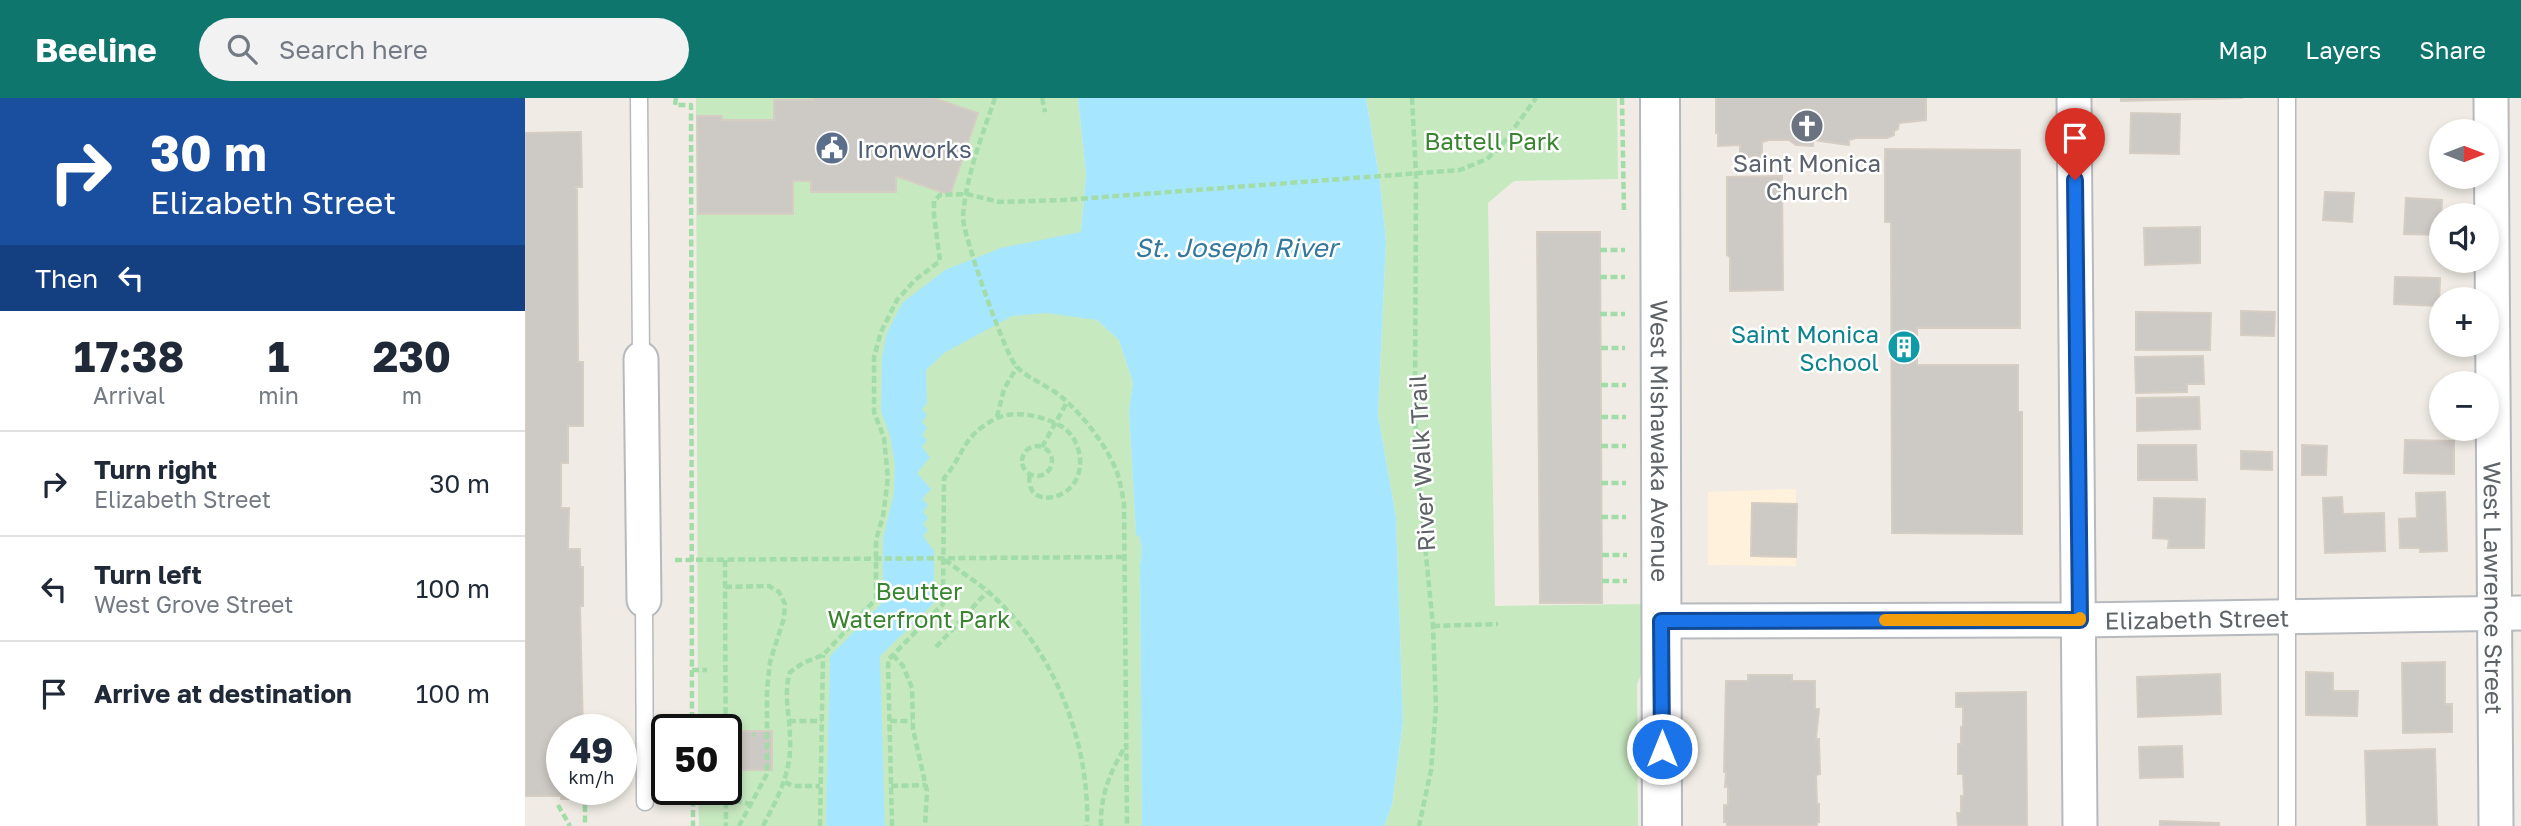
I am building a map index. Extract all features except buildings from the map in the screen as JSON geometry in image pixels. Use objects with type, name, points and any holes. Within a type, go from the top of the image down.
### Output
[{"type":"main road","name":"West Mishawaka Avenue","points":[[1660,98],[1662,826]]},
{"type":"street","points":[[2074,98],[2080,826]]},
{"type":"street","name":"West Lawrence Street","points":[[2491,98],[2508,613],[2496,826]]},
{"type":"street","points":[[641,359],[644,600]]},
{"type":"street","name":"Elizabeth Street","points":[[1661,621],[2080,620],[2508,613]]},
{"type":"lane","points":[[639,98],[641,359]]},
{"type":"lane","points":[[2287,98],[2287,826]]},
{"type":"lane","points":[[644,600],[645,802]]},
{"type":"path","points":[[675,98],[675,104],[691,105],[692,714]]},
{"type":"path","points":[[995,98],[976,153],[962,219],[1000,336],[1011,359],[1017,368],[1067,402],[1094,432],[1117,472],[1124,503],[1127,826]]},
{"type":"path","points":[[1042,98],[1045,112]]},
{"type":"path","name":"River Walk Trail","points":[[1412,98],[1416,173],[1417,465],[1433,626],[1436,707],[1431,770],[1419,826]]},
{"type":"path","points":[[763,826],[785,782],[790,751],[786,694],[790,672],[813,657],[823,654],[876,599],[876,540],[883,516],[888,478],[884,438],[874,412],[874,357],[881,332],[897,300],[915,280],[940,261],[933,215],[934,201],[940,195],[967,194],[999,202],[1063,200],[1460,170],[1487,159],[1501,146],[1536,98]]},
{"type":"path","points":[[1600,250],[1625,250]]},
{"type":"path","points":[[1601,277],[1625,277]]},
{"type":"path","points":[[1601,314],[1625,314]]},
{"type":"path","points":[[1601,348],[1625,348]]},
{"type":"path","points":[[997,417],[1004,389],[1017,368]]},
{"type":"path","points":[[1601,385],[1626,386]]},
{"type":"path","points":[[1042,447],[1067,402]]},
{"type":"path","points":[[892,826],[888,660],[943,604],[941,559],[944,478],[953,468],[962,445],[971,435],[997,417],[1017,414],[1045,418],[1063,427],[1073,440],[1081,458],[1079,475],[1062,495],[1039,497],[1032,492],[1028,484],[1030,473]]},
{"type":"path","points":[[1601,417],[1626,417]]},
{"type":"path","points":[[1601,446],[1626,446]]},
{"type":"path","points":[[1042,447],[1051,455],[1052,465],[1046,473],[1030,473],[1023,465],[1024,456],[1030,448],[1042,447]]},
{"type":"path","points":[[1601,483],[1626,483]]},
{"type":"path","points":[[1601,517],[1626,517]]},
{"type":"path","points":[[1602,555],[1626,555]]},
{"type":"path","points":[[643,560],[1125,557]]},
{"type":"path","points":[[725,559],[726,714]]},
{"type":"path","points":[[941,559],[988,592],[1006,609],[1043,660],[1059,690],[1083,761],[1087,826]]},
{"type":"path","points":[[1602,581],[1626,581]]},
{"type":"path","points":[[725,587],[769,586],[779,592],[785,604],[784,618],[770,662],[767,689],[767,774],[739,826]]},
{"type":"path","points":[[936,647],[988,592]]},
{"type":"path","points":[[1433,626],[1498,624]]},
{"type":"path","points":[[820,826],[823,654]]},
{"type":"path","points":[[893,655],[910,679],[912,721],[926,785],[925,826]]},
{"type":"path","points":[[692,670],[707,670]]},
{"type":"path","points":[[789,721],[822,721]]},
{"type":"path","points":[[890,721],[912,721]]},
{"type":"path","points":[[1101,826],[1108,779],[1126,745]]},
{"type":"path","points":[[785,782],[793,786],[820,786]]},
{"type":"path","points":[[891,786],[926,785]]},
{"type":"path","points":[[742,802],[750,804]]},
{"type":"path","points":[[558,805],[570,826]]},
{"type":"path","points":[[585,805],[585,826]]},
{"type":"path","points":[[693,805],[693,826]]},
{"type":"path","points":[[726,805],[726,826]]},
{"type":"path","points":[[1088,819],[1101,819]]},
{"type":"shaded area","points":[[1796,489],[1796,566],[1708,565],[1708,492]]},
{"type":"green space","name":"Beutter Waterfront Park","points":[[696,98],[1078,98],[1086,174],[1081,232],[1097,320],[1119,340],[1133,383],[1129,410],[1136,534],[1141,547],[1142,826],[699,826],[698,805],[742,805],[742,714],[698,714]]},
{"type":"green space","name":"Battell Park","points":[[1366,98],[1617,98],[1618,179],[1514,181],[1488,203],[1495,606],[1647,604],[1648,659],[1637,684],[1638,826],[1384,826],[1392,805],[1403,722],[1396,517],[1378,415],[1386,241],[1380,182]]},
{"type":"water","name":"St. Joseph River","points":[[1078,98],[1366,98],[1380,182],[1386,241],[1378,415],[1396,517],[1403,722],[1392,805],[1384,826],[1142,826],[1141,547],[1139,536],[1136,535],[1129,410],[1133,383],[1119,340],[1097,320],[1046,313],[1012,316],[944,353],[926,370],[927,403],[922,409],[927,415],[922,422],[927,428],[922,435],[927,440],[922,447],[930,457],[917,473],[931,489],[922,499],[928,505],[923,512],[928,518],[923,524],[928,530],[923,536],[934,551],[934,603],[880,656],[885,826],[826,826],[830,656],[883,602],[883,539],[894,493],[895,464],[890,436],[881,411],[882,358],[887,333],[902,303],[945,270],[1001,248],[1081,232],[1086,174]]},
{"type":"slow traffic","points":[[1885,620],[2080,618]]},
{"type":"place","name":"Saint Monica Church","points":[[1807,126]]},
{"type":"place","name":"Ironworks","points":[[832,148]]},
{"type":"place","name":"Saint Monica School","points":[[1904,347]]},
{"type":"route","points":[[1662,749],[1661,621],[2080,620],[2075,180]]}]
